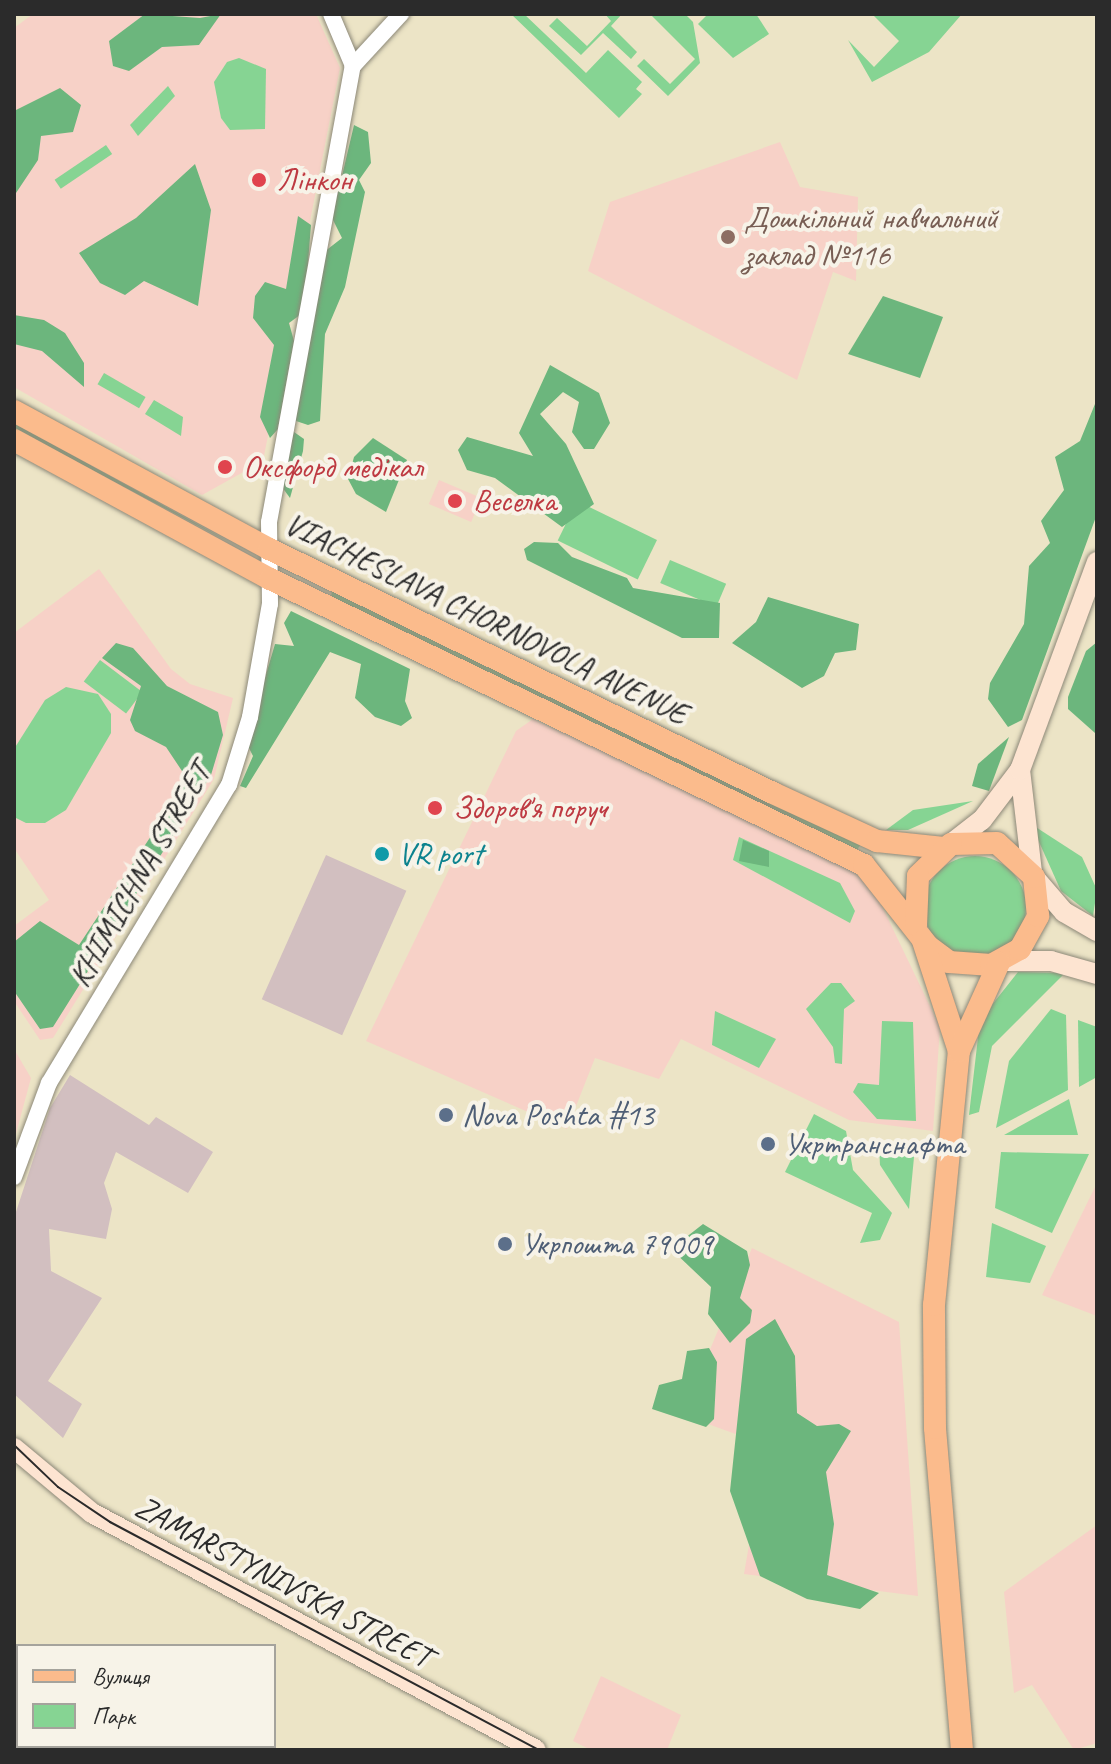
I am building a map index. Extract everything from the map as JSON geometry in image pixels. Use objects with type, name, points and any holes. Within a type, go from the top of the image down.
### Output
[{"type":"main road","name":"VIACHESLAVA CHORNOVOLA AVENUE","points":[[14,411],[269,549],[877,841],[947,846],[997,843],[1033,875],[1064,912],[1097,931]]},
{"type":"main road","name":"VIACHESLAVA CHORNOVOLA AVENUE","points":[[14,440],[270,579],[864,865],[919,932],[957,965],[1051,961],[1097,974]]},
{"type":"main road","points":[[959,1051],[919,932],[918,876],[947,846],[993,808],[1020,770],[1097,562]]},
{"type":"main road","points":[[962,1750],[935,1366],[959,1051],[1002,962],[1036,925],[1020,770]]},
{"type":"main road","name":"ZAMARSTYNIVSKA STREET","points":[[14,1448],[92,1513],[536,1750]]},
{"type":"street","points":[[331,14],[353,66],[401,14]]},
{"type":"street","name":"KHIMICHNA STREET","points":[[14,1177],[49,1083],[229,785],[250,717],[270,579],[269,549],[353,66]]},
{"type":"shaded area","points":[[33,14],[316,14],[340,68],[263,461],[202,495],[14,387],[14,28]]},
{"type":"shaded area","name":"Дошкільний навчальний заклад №116","points":[[780,142],[800,187],[858,197],[856,281],[833,272],[797,380],[588,271],[610,202]]},
{"type":"shaded area","name":"Веселка","points":[[439,480],[481,498],[471,522],[429,504]]},
{"type":"shaded area","points":[[99,569],[171,669],[190,684],[233,698],[214,779],[53,1038],[40,1040],[14,1001],[14,926],[49,900],[14,848],[14,633]]},
{"type":"shaded area","points":[[533,719],[848,863],[879,900],[940,1027],[933,1131],[849,1120],[681,1039],[659,1079],[595,1058],[567,1129],[366,1041],[516,731]]},
{"type":"shaded area","points":[[326,855],[406,891],[342,1035],[262,999]]},
{"type":"shaded area","points":[[14,1049],[31,1078],[14,1141]]},
{"type":"shaded area","points":[[70,1075],[149,1125],[156,1117],[213,1152],[188,1193],[116,1152],[104,1183],[112,1209],[106,1239],[49,1229],[51,1271],[102,1298],[48,1381],[82,1404],[63,1438],[14,1394],[14,1218],[50,1108]]},
{"type":"shaded area","points":[[1097,1183],[1097,1316],[1042,1295]]},
{"type":"shaded area","points":[[752,1248],[899,1322],[918,1596],[744,1574],[766,1445],[683,1415]]},
{"type":"shaded area","points":[[1097,1525],[1097,1743],[1074,1750],[1032,1685],[1014,1693],[1004,1592]]},
{"type":"shaded area","points":[[601,1676],[681,1715],[667,1750],[591,1750],[573,1741]]},
{"type":"green space","points":[[145,14],[200,18],[221,14],[199,45],[162,47],[129,71],[113,66],[109,41]]},
{"type":"green space","points":[[511,14],[524,14],[586,73],[608,50],[642,82],[636,89],[642,94],[619,118]]},
{"type":"green space","points":[[605,14],[622,14],[611,26],[637,52],[631,59],[603,33],[581,55],[549,26],[557,18],[587,46],[611,21]]},
{"type":"green space","points":[[650,14],[685,14],[693,22],[700,63],[668,96],[637,66],[644,59],[670,84],[695,59]]},
{"type":"green space","points":[[708,14],[756,14],[769,34],[733,58],[698,24]]},
{"type":"green space","points":[[872,14],[962,14],[929,52],[872,82],[848,40],[874,67],[899,41]]},
{"type":"green space","points":[[239,58],[266,69],[265,129],[230,130],[221,118],[214,82],[227,62]]},
{"type":"green space","points":[[168,86],[175,96],[138,136],[130,125]]},
{"type":"green space","points":[[60,88],[81,105],[73,132],[41,136],[38,160],[14,196],[14,111]]},
{"type":"green space","points":[[354,125],[368,132],[371,163],[359,180],[365,192],[345,287],[325,334],[320,421],[308,425],[296,421],[296,403],[324,252],[342,238],[332,218]]},
{"type":"green space","points":[[106,145],[112,154],[61,189],[55,180]]},
{"type":"green space","points":[[195,164],[211,210],[198,306],[144,281],[125,295],[100,283],[79,253],[136,218]]},
{"type":"green space","points":[[298,216],[311,225],[306,289],[300,315],[289,323],[294,341],[278,429],[270,438],[260,417],[274,345],[253,318],[255,296],[265,282],[286,289]]},
{"type":"green space","points":[[883,296],[943,317],[920,378],[848,354]]},
{"type":"green space","points":[[14,315],[44,320],[65,333],[84,363],[84,387],[42,351],[14,344]]},
{"type":"green space","points":[[550,365],[599,393],[610,423],[594,449],[584,449],[572,432],[579,402],[563,392],[540,414],[566,444],[594,504],[562,527],[495,478],[467,470],[458,450],[467,437],[533,456],[519,433]]},
{"type":"green space","points":[[104,373],[146,397],[139,408],[98,384]]},
{"type":"green space","points":[[1097,399],[1097,514],[1022,720],[1008,727],[988,699],[990,683],[1024,624],[1029,566],[1050,543],[1041,521],[1064,490],[1055,457],[1080,441]]},
{"type":"green space","points":[[154,400],[183,417],[181,436],[145,414]]},
{"type":"green space","points":[[14,423],[233,544],[14,429]]},
{"type":"green space","points":[[294,432],[304,439],[290,498],[279,483]]},
{"type":"green space","points":[[373,438],[407,460],[386,512],[356,494],[348,479],[354,457]]},
{"type":"green space","points":[[577,501],[657,540],[638,580],[558,541]]},
{"type":"green space","points":[[534,542],[558,543],[572,557],[627,578],[633,588],[720,603],[719,638],[682,638],[527,560],[524,549]]},
{"type":"green space","points":[[670,560],[726,584],[716,607],[660,583]]},
{"type":"green space","points":[[332,591],[861,844],[857,850],[331,597]]},
{"type":"green space","points":[[768,597],[859,624],[856,650],[835,653],[824,676],[802,688],[732,643],[756,622]]},
{"type":"green space","points":[[291,611],[410,669],[405,701],[412,718],[401,726],[375,717],[355,698],[361,664],[330,652],[246,788],[240,786],[253,756],[246,742],[275,644],[294,646],[284,623]]},
{"type":"green space","points":[[1097,642],[1095,733],[1068,709],[1068,697],[1086,651]]},
{"type":"green space","points":[[116,643],[133,648],[167,686],[218,712],[223,735],[211,775],[53,1027],[40,1029],[14,991],[14,942],[40,921],[79,945],[188,780],[166,747],[135,731],[130,720],[141,686],[102,658]]},
{"type":"green space","points":[[100,660],[142,692],[126,713],[84,682]]},
{"type":"green space","points":[[66,687],[98,694],[111,714],[111,733],[66,810],[45,823],[26,823],[14,817],[14,749],[45,700]]},
{"type":"green space","points":[[1009,737],[989,791],[972,786],[978,764]]},
{"type":"green space","points":[[973,801],[908,830],[886,830],[913,810]]},
{"type":"green space","points":[[1031,824],[1082,857],[1097,890],[1093,916],[1061,891]]},
{"type":"green space","points":[[739,837],[840,883],[855,911],[850,923],[733,860]]},
{"type":"green space","points":[[743,840],[769,851],[769,867],[739,861]]},
{"type":"green space","points":[[975,856],[994,860],[1011,871],[1022,888],[1026,907],[1022,926],[1011,943],[994,954],[975,958],[956,954],[939,943],[928,926],[924,907],[928,888],[939,871],[956,860]]},
{"type":"green space","points":[[1018,972],[1065,973],[992,1046],[979,1112],[969,1115],[980,1020]]},
{"type":"green space","points":[[831,983],[841,983],[855,1001],[844,1009],[842,1064],[835,1063],[833,1047],[806,1009]]},
{"type":"green space","points":[[1051,1009],[1066,1015],[1068,1090],[996,1128],[1009,1061]]},
{"type":"green space","points":[[715,1011],[776,1039],[759,1068],[712,1045]]},
{"type":"green space","points":[[1078,1020],[1097,1027],[1097,1077],[1079,1087]]},
{"type":"green space","points":[[882,1021],[913,1022],[916,1121],[877,1119],[853,1092],[858,1083],[879,1085]]},
{"type":"green space","points":[[1069,1099],[1078,1135],[1004,1135]]},
{"type":"green space","points":[[814,1114],[846,1131],[853,1170],[892,1213],[880,1240],[860,1243],[872,1213],[785,1172]]},
{"type":"green space","points":[[879,1147],[915,1147],[909,1209],[880,1165]]},
{"type":"green space","points":[[1001,1152],[1089,1154],[1052,1233],[995,1208]]},
{"type":"green space","points":[[992,1223],[1046,1246],[1030,1283],[986,1277]]},
{"type":"green space","points":[[703,1224],[747,1251],[750,1265],[740,1298],[752,1310],[750,1323],[730,1343],[708,1314],[711,1287],[671,1249]]},
{"type":"green space","points":[[775,1319],[795,1356],[797,1413],[817,1426],[839,1424],[851,1431],[826,1472],[834,1524],[827,1575],[879,1593],[860,1609],[807,1599],[760,1576],[730,1491],[746,1339]]},
{"type":"green space","points":[[709,1348],[717,1362],[714,1419],[706,1427],[652,1409],[659,1385],[682,1379],[687,1351]]},
{"type":"tram line","points":[[14,1445],[58,1487],[110,1522],[539,1750]]},
{"type":"place","name":"Лінкон","points":[[259,180]]},
{"type":"place","name":"Дошкільний навчальний заклад №116","points":[[728,237]]},
{"type":"place","name":"Оксфорд медікал","points":[[225,467]]},
{"type":"place","name":"Веселка","points":[[455,501]]},
{"type":"place","name":"Здоров'я поруч","points":[[435,808]]},
{"type":"place","name":"VR port","points":[[382,854]]},
{"type":"place","name":"Nova Poshta #13","points":[[446,1115]]},
{"type":"place","name":"Укртранснафта","points":[[768,1144]]},
{"type":"place","name":"Укрпошта 79009","points":[[505,1244]]}]
